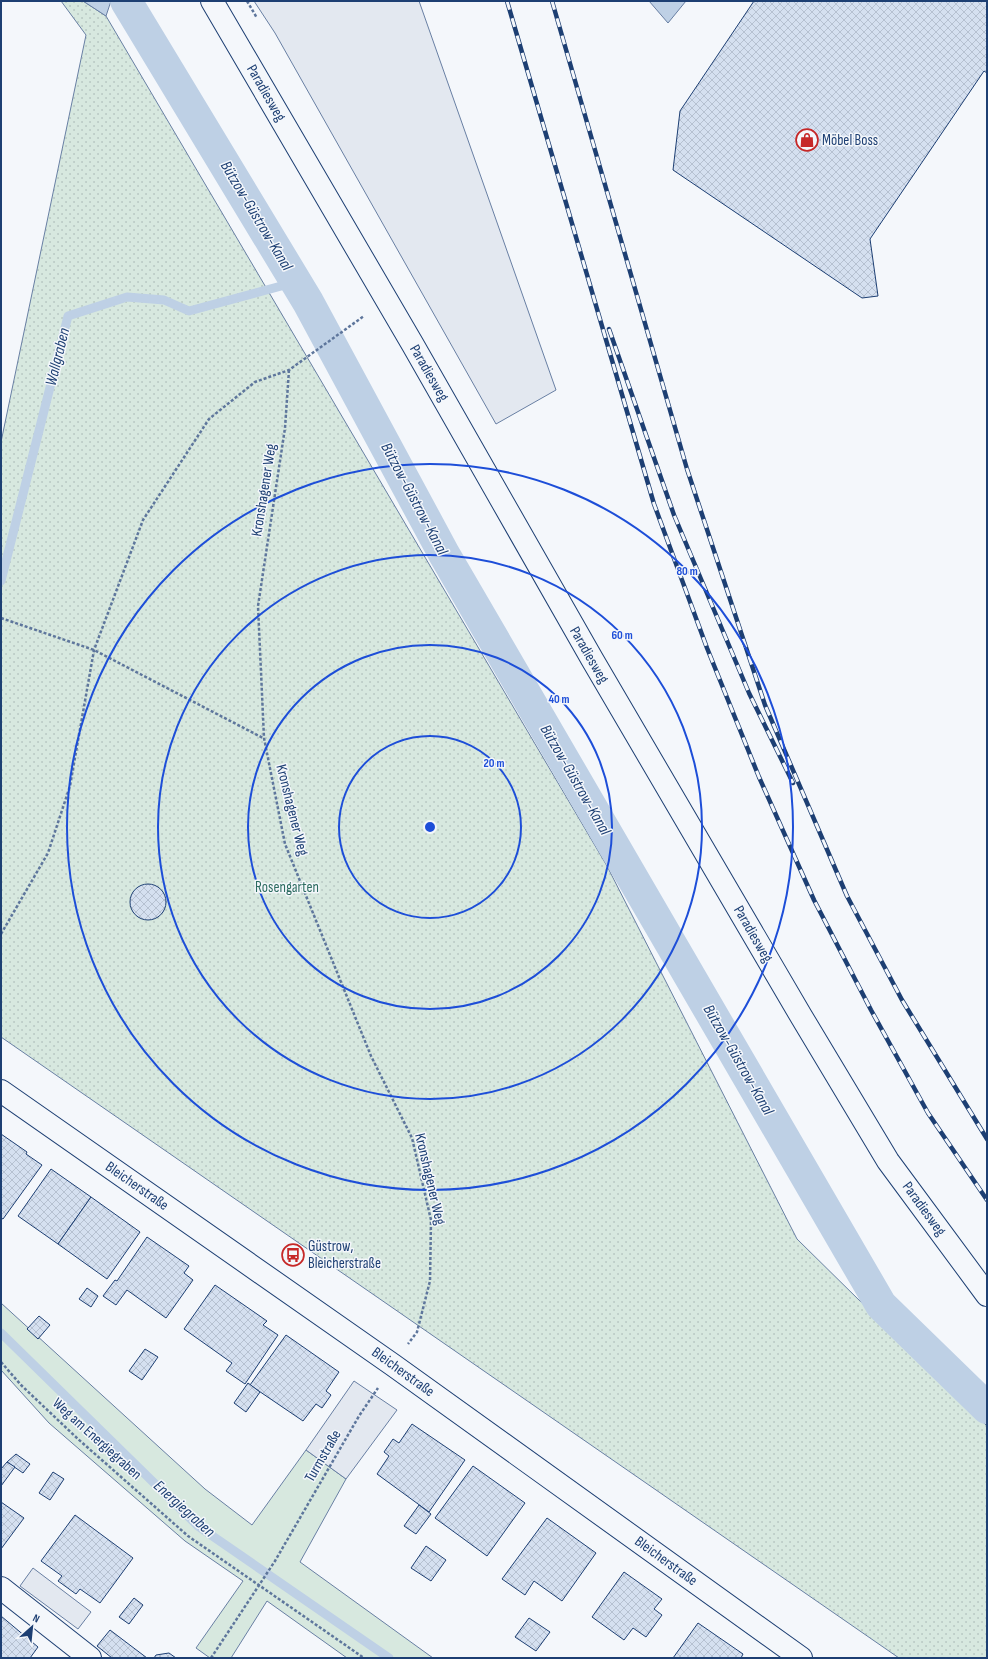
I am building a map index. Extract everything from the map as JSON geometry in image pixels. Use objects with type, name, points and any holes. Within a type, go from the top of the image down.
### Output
[{"type":"street","name":"Paradiesweg","points":[[212,1],[413,345],[592,659],[801,1016],[888,1161],[987,1295]]},
{"type":"street","name":"Bleicherstraße","points":[[1,1091],[393,1365],[801,1658]]},
{"type":"street","points":[[1,1588],[90,1658]]},
{"type":"path","points":[[247,1],[257,18]]},
{"type":"path","points":[[1,934],[48,853],[70,786],[94,650],[143,520],[209,419],[255,382],[289,370],[367,314]]},
{"type":"path","name":"Kronshagener Weg","points":[[289,370],[285,428],[258,606],[264,738],[285,844],[371,1056],[412,1138],[431,1220],[430,1281],[417,1332],[393,1365]]},
{"type":"path","points":[[1,618],[94,650],[264,738]]},
{"type":"path","name":"Weg am Energiegraben","points":[[1,1362],[21,1385],[78,1439],[188,1536],[364,1658]]},
{"type":"path","name":"Turmstraße","points":[[259,1586],[360,1416],[393,1365]]},
{"type":"path","points":[[211,1658],[259,1586]]},
{"type":"green space","name":"Rosengarten","points":[[61,1],[83,1],[106,16],[607,866],[797,1239],[987,1426],[987,1658],[899,1658],[1,1037],[1,442],[86,35]]},
{"type":"green space","points":[[1,1303],[205,1489],[252,1525],[306,1450],[346,1479],[300,1562],[433,1658],[347,1658],[267,1601],[231,1658],[210,1658],[196,1648],[243,1581],[185,1541],[49,1423],[1,1370]]},
{"type":"shaded area","points":[[254,1],[419,1],[556,390],[496,424],[275,33]]},
{"type":"shaded area","points":[[354,1381],[397,1410],[346,1479],[306,1450]]},
{"type":"shaded area","points":[[33,1568],[91,1612],[78,1629],[20,1586]]},
{"type":"water","points":[[83,1],[111,1],[106,16]]},
{"type":"water","points":[[649,1],[686,1],[668,23]]},
{"type":"building","name":"Möbel Boss","points":[[754,1],[987,1],[987,73],[984,71],[870,239],[878,296],[862,298],[673,170],[680,111]]},
{"type":"building","points":[[152,884],[161,889],[165,895],[165,909],[161,915],[152,920],[144,920],[135,915],[131,909],[130,898],[135,889],[141,885]]},
{"type":"building","points":[[1,1134],[27,1152],[26,1154],[42,1165],[3,1219],[1,1218]]},
{"type":"building","points":[[51,1169],[91,1197],[58,1244],[18,1216]]},
{"type":"building","points":[[91,1197],[140,1232],[107,1279],[58,1244]]},
{"type":"building","points":[[147,1237],[189,1266],[184,1273],[193,1280],[166,1318],[127,1290],[116,1305],[103,1296],[115,1280],[117,1281]]},
{"type":"building","points":[[215,1285],[267,1321],[263,1325],[278,1335],[245,1384],[226,1371],[232,1363],[184,1329]]},
{"type":"building","points":[[87,1288],[98,1296],[91,1307],[79,1299]]},
{"type":"building","points":[[39,1316],[50,1325],[38,1339],[27,1329]]},
{"type":"building","points":[[286,1335],[339,1372],[326,1391],[331,1395],[322,1408],[316,1404],[303,1421],[250,1385]]},
{"type":"building","points":[[145,1349],[158,1357],[142,1380],[129,1371]]},
{"type":"building","points":[[248,1383],[260,1392],[246,1412],[234,1403]]},
{"type":"building","points":[[412,1424],[465,1460],[429,1512],[377,1474],[389,1456],[384,1452],[393,1439],[399,1443]]},
{"type":"building","points":[[16,1454],[30,1464],[23,1473],[7,1462]]},
{"type":"building","points":[[7,1462],[15,1467],[1,1486],[1,1469]]},
{"type":"building","points":[[473,1466],[525,1503],[487,1556],[435,1518]]},
{"type":"building","points":[[53,1472],[64,1479],[50,1500],[39,1493]]},
{"type":"building","points":[[1,1502],[24,1518],[1,1549]]},
{"type":"building","points":[[419,1505],[431,1514],[416,1534],[404,1526]]},
{"type":"building","points":[[75,1515],[133,1558],[100,1603],[80,1589],[76,1594],[58,1581],[62,1576],[41,1561]]},
{"type":"building","points":[[547,1518],[596,1553],[562,1601],[534,1581],[525,1595],[502,1579]]},
{"type":"building","points":[[426,1546],[446,1560],[431,1581],[411,1568]]},
{"type":"building","points":[[624,1572],[662,1599],[654,1609],[662,1615],[646,1637],[633,1628],[624,1640],[592,1617]]},
{"type":"building","points":[[134,1598],[143,1605],[129,1624],[119,1617]]},
{"type":"building","points":[[1,1616],[38,1647],[30,1658],[1,1658]]},
{"type":"building","points":[[529,1618],[550,1632],[536,1651],[515,1637]]},
{"type":"building","points":[[698,1623],[743,1654],[741,1658],[673,1658]]},
{"type":"building","points":[[110,1630],[147,1658],[112,1658],[97,1646]]},
{"type":"building","points":[[169,1653],[176,1658],[154,1658],[156,1655]]},
{"type":"waterway","name":"Bützow-Güstrow-Kanal","points":[[126,1],[308,302],[444,554],[881,1305],[987,1408]]},
{"type":"waterway","name":"Wallgraben","points":[[1,581],[68,316],[127,297],[164,300],[189,311],[296,282]]},
{"type":"waterway","name":"Energiegraben","points":[[1,1333],[198,1526],[389,1658]]},
{"type":"railway","points":[[507,1],[654,504],[707,648],[759,777],[814,900],[871,1010],[928,1113],[987,1200]]},
{"type":"railway","points":[[552,1],[687,469],[765,705],[847,896],[902,1000],[987,1139]]},
{"type":"railway","points":[[609,329],[674,515],[749,693],[793,783]]},
{"type":"place","name":"Möbel Boss","points":[[807,140]]},
{"type":"place","name":"Güstrow, Bleicherstraße","points":[[293,1255]]}]
